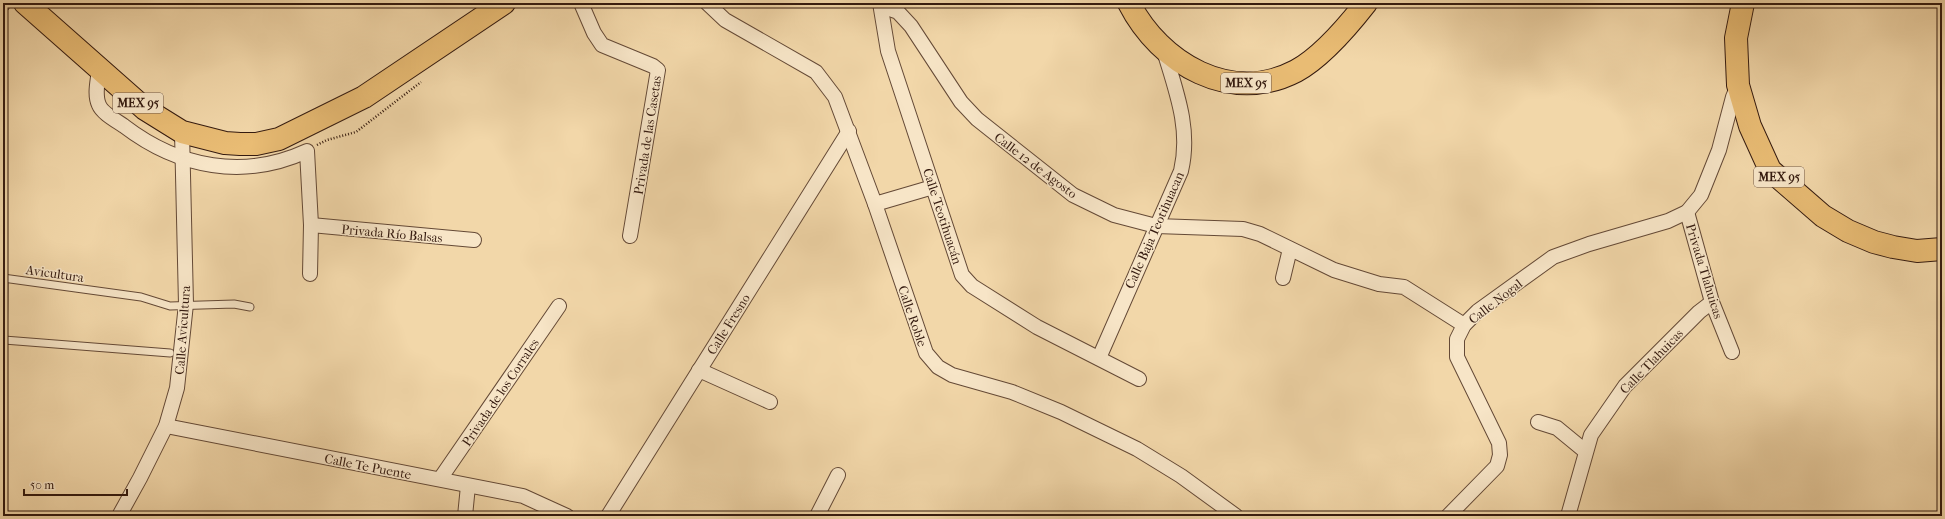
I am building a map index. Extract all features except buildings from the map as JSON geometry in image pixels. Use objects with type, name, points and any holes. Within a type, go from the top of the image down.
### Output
[{"type":"main road","name":"MEX 95","points":[[25,3],[145,109],[182,132],[225,143],[256,144],[279,139],[364,97],[504,3]]},
{"type":"main road","name":"MEX 95","points":[[1129,3],[1149,33],[1164,51],[1194,70],[1220,81],[1256,83],[1278,79],[1298,70],[1324,50],[1352,21],[1366,3]]},
{"type":"main road","name":"MEX 95","points":[[1743,3],[1736,38],[1738,85],[1750,126],[1770,170],[1824,216],[1848,231],[1880,244],[1917,251],[1942,249]]},
{"type":"street","name":"Privada de las Casetas","points":[[582,3],[594,33],[602,45],[653,66],[658,70],[630,236]]},
{"type":"street","name":"Calle Roble","points":[[707,3],[725,20],[816,72],[835,97],[849,131],[875,204],[926,353],[938,367],[952,375],[1012,392],[1061,412],[1130,446],[1181,476],[1236,516]]},
{"type":"street","name":"Calle Teotihuacán","points":[[881,5],[888,51],[962,275],[972,286],[1037,327],[1139,379]]},
{"type":"street","name":"Calle 12 de Agosto","points":[[881,5],[898,12],[911,26],[961,102],[983,124],[1073,195],[1114,215],[1156,226],[1243,229],[1260,234],[1290,250],[1334,270],[1379,284],[1404,287],[1464,325]]},
{"type":"street","name":"Calle Baja Teotihuacan","points":[[1099,358],[1181,171],[1185,155],[1185,136],[1179,102],[1164,51]]},
{"type":"street","points":[[99,69],[96,96],[99,107],[138,137],[182,158],[208,166],[242,168],[276,162],[307,151],[310,274]]},
{"type":"street","points":[[1687,212],[1701,195],[1704,188],[1719,150],[1733,97],[1738,85]]},
{"type":"street","name":"Calle Fresno","points":[[608,516],[849,131]]},
{"type":"street","name":"Calle Avicultura","points":[[119,516],[166,426],[177,388],[186,304],[182,132]]},
{"type":"street","points":[[875,204],[933,187]]},
{"type":"street","name":"Privada Tlahuicas","points":[[1687,212],[1712,302],[1732,352]]},
{"type":"street","name":"Calle Nogal","points":[[1448,516],[1497,466],[1500,455],[1499,443],[1457,357],[1457,339],[1464,325],[1478,311],[1553,257],[1589,244],[1668,221],[1687,212]]},
{"type":"street","name":"Privada Río Balsas","points":[[310,225],[474,240]]},
{"type":"street","points":[[1283,278],[1290,250]]},
{"type":"street","name":"Calle Tlahuicas","points":[[1568,516],[1585,451],[1591,435],[1624,386],[1698,312],[1712,302]]},
{"type":"street","name":"Privada de los Corrales","points":[[440,479],[559,306]]},
{"type":"street","points":[[700,370],[770,402]]},
{"type":"street","points":[[1538,422],[1558,428],[1585,451]]},
{"type":"street","name":"Calle Te Puente","points":[[166,426],[523,496],[566,516]]},
{"type":"street","points":[[816,516],[838,475]]},
{"type":"street","points":[[465,516],[468,486]]},
{"type":"lane","name":"Avicultura","points":[[3,362],[3,278],[141,297],[170,306],[186,304],[234,304],[250,307]]},
{"type":"lane","points":[[4,340],[170,353]]}]
